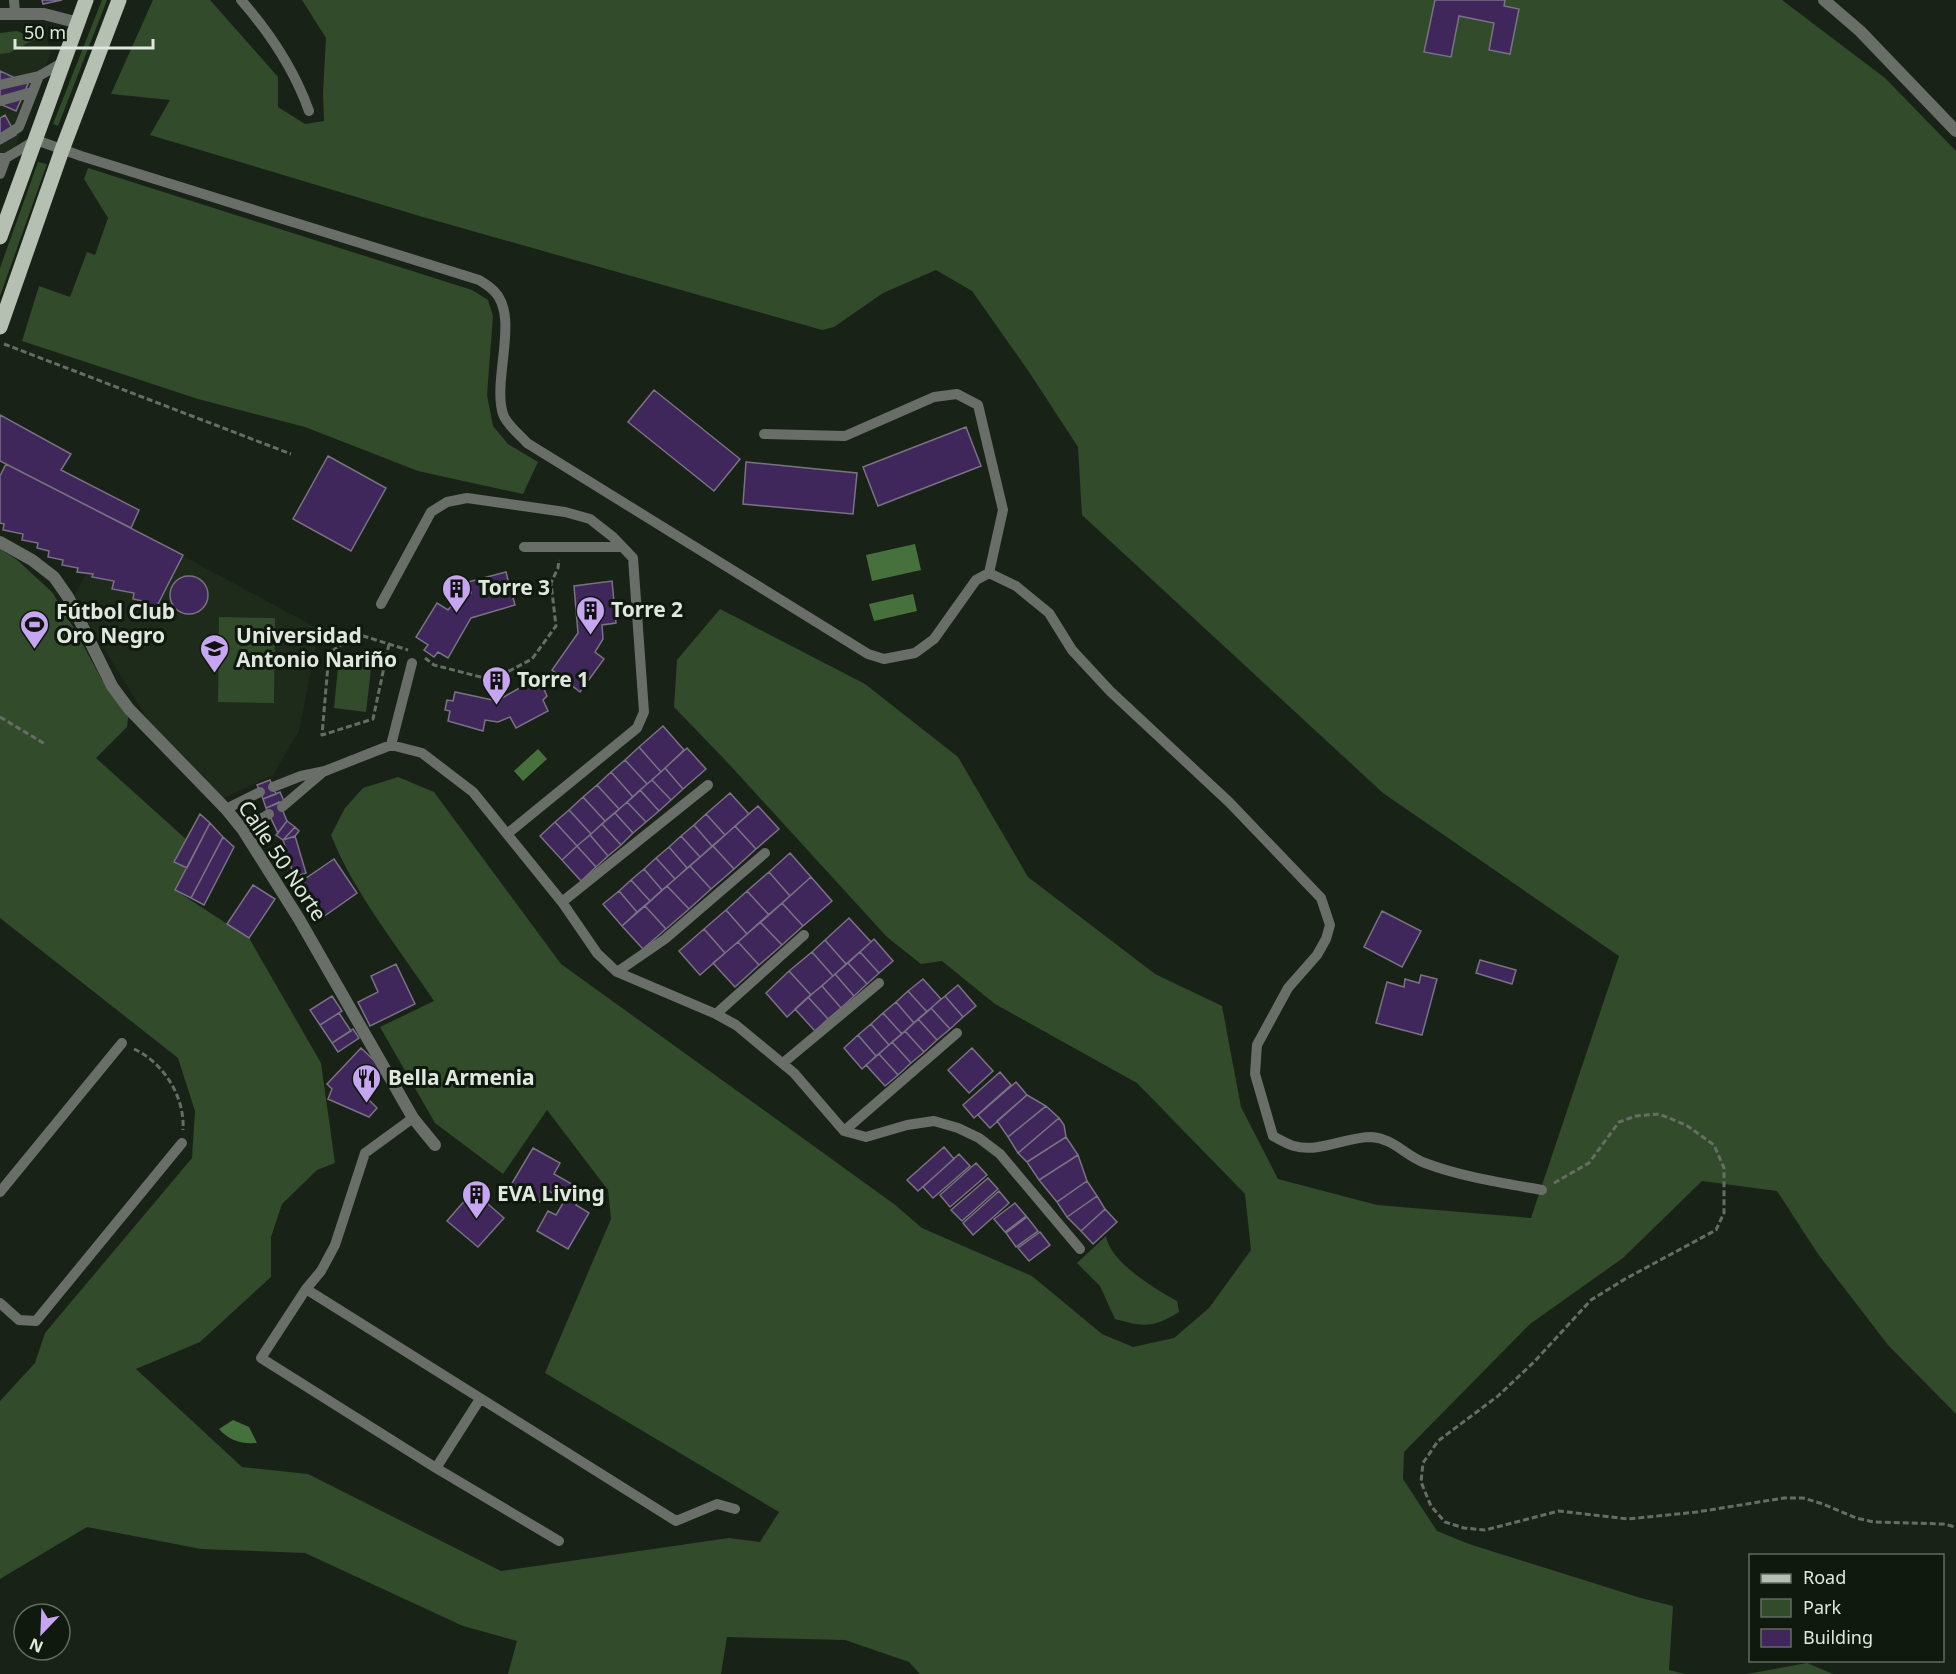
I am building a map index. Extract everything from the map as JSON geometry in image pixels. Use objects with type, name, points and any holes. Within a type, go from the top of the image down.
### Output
[{"type":"main road","points":[[0,237],[86,0]]},
{"type":"main road","points":[[0,327],[62,150],[119,0]]},
{"type":"street","points":[[1824,0],[1860,31],[1956,131]]},
{"type":"street","points":[[0,14],[15,6],[79,23]]},
{"type":"street","name":"Calle 50 Norte","points":[[0,542],[32,560],[54,577],[68,597],[112,686],[129,709],[226,809],[243,830],[305,929],[413,1118],[435,1145]]},
{"type":"lane","points":[[241,0],[278,47],[300,85],[309,111]]},
{"type":"lane","points":[[0,85],[39,76],[64,61]]},
{"type":"lane","points":[[0,139],[19,127],[39,76]]},
{"type":"lane","points":[[0,101],[32,92]]},
{"type":"lane","points":[[0,174],[3,158],[36,140],[479,280],[495,291],[503,306],[506,330],[499,387],[503,416],[526,443],[868,654],[884,659],[915,653],[934,639],[976,580],[989,573],[1003,510],[978,405],[957,394],[934,397],[844,436],[764,434]]},
{"type":"lane","points":[[381,604],[431,512],[447,502],[467,498],[564,512],[590,519],[633,558],[644,712],[637,728],[507,834]]},
{"type":"lane","points":[[524,547],[622,547]]},
{"type":"lane","points":[[989,573],[1017,586],[1050,613],[1072,650],[1095,675],[1228,802],[1321,898],[1330,925],[1326,939],[1317,955],[1288,988],[1257,1045],[1255,1074],[1273,1136],[1294,1146],[1321,1148],[1372,1137],[1398,1146],[1423,1162],[1476,1178],[1542,1190]]},
{"type":"lane","points":[[391,745],[412,663]]},
{"type":"lane","points":[[273,787],[302,776],[325,771],[391,745],[422,753],[473,792],[562,903],[597,954],[617,972],[716,1014],[736,1025],[795,1072],[844,1131],[866,1137],[934,1120],[979,1138],[1000,1154],[1080,1249]]},
{"type":"lane","points":[[282,807],[325,771]]},
{"type":"lane","points":[[562,903],[708,784]]},
{"type":"lane","points":[[226,809],[260,792]]},
{"type":"lane","points":[[243,830],[269,814]]},
{"type":"lane","points":[[617,972],[665,939],[765,853]]},
{"type":"lane","points":[[716,1014],[804,935]]},
{"type":"lane","points":[[783,1063],[879,982]]},
{"type":"lane","points":[[844,1131],[957,1033]]},
{"type":"lane","points":[[0,1192],[122,1042]]},
{"type":"lane","points":[[413,1118],[365,1153],[335,1245],[321,1271],[306,1289],[261,1358],[436,1468],[559,1541]]},
{"type":"lane","points":[[0,1303],[19,1320],[36,1320],[182,1143]]},
{"type":"lane","points":[[306,1289],[676,1521],[717,1504],[735,1509]]},
{"type":"lane","points":[[436,1468],[480,1399]]},
{"type":"path","points":[[0,342],[291,454]]},
{"type":"path","points":[[0,717],[45,744]]},
{"type":"path","points":[[122,1042],[142,1053],[166,1073],[184,1114],[182,1143]]},
{"type":"path","points":[[1542,1190],[1589,1163],[1618,1122],[1636,1116],[1659,1114],[1686,1125],[1714,1144],[1724,1168],[1724,1213],[1716,1230],[1591,1300],[1534,1362],[1498,1396],[1438,1441],[1423,1463],[1421,1482],[1431,1506],[1446,1522],[1464,1528],[1485,1530],[1559,1511],[1628,1519],[1697,1512],[1784,1498],[1803,1498],[1856,1518],[1874,1522],[1943,1524],[1956,1527]]},
{"type":"shaded area","points":[[45,35],[51,52],[0,187],[3,175],[0,174],[0,144],[16,135],[5,115],[0,118],[0,54],[9,53]]},
{"type":"shaded area","name":"Universidad Antonio Nariño","points":[[6,464],[58,489],[319,629],[299,731],[273,775],[220,800],[148,720],[73,598],[87,573],[77,572],[77,568],[63,560],[48,557],[49,551],[37,548],[38,543],[22,540],[23,534],[0,523],[0,476]]},
{"type":"shaded area","points":[[915,544],[921,570],[872,581],[866,555]]},
{"type":"shaded area","points":[[913,594],[917,611],[874,621],[869,604]]},
{"type":"shaded area","points":[[538,749],[547,759],[523,781],[514,771]]},
{"type":"shaded area","points":[[233,1420],[249,1427],[257,1443],[236,1441],[219,1429]]},
{"type":"green space","points":[[102,0],[107,0],[58,126],[53,124]]},
{"type":"green space","points":[[153,0],[210,0],[278,77],[278,107],[305,124],[324,121],[326,38],[302,0],[1782,0],[1885,78],[1956,151],[1956,1414],[1888,1345],[1818,1254],[1777,1191],[1702,1181],[1623,1258],[1530,1324],[1404,1452],[1403,1479],[1437,1531],[1469,1544],[1673,1606],[1669,1670],[1685,1674],[920,1674],[909,1662],[845,1640],[727,1637],[721,1674],[508,1674],[517,1641],[463,1626],[305,1553],[201,1549],[87,1527],[0,1579],[0,1401],[35,1363],[45,1333],[192,1158],[195,1111],[178,1058],[0,918],[0,549],[16,559],[52,592],[102,680],[129,709],[127,727],[96,758],[187,840],[175,862],[187,868],[175,890],[249,938],[321,1063],[335,1163],[317,1170],[282,1204],[271,1237],[271,1277],[200,1342],[136,1369],[242,1467],[308,1474],[501,1571],[729,1538],[760,1542],[779,1512],[545,1373],[611,1219],[608,1190],[547,1110],[503,1174],[435,1123],[380,1027],[434,1001],[364,898],[331,835],[345,808],[363,788],[398,777],[434,792],[561,964],[894,1204],[922,1228],[1032,1276],[1102,1334],[1133,1347],[1174,1338],[1209,1308],[1251,1250],[1245,1194],[1137,1083],[995,1004],[942,961],[921,964],[887,937],[674,707],[677,660],[720,609],[865,684],[958,757],[1028,877],[1155,974],[1222,1006],[1241,1107],[1278,1179],[1377,1205],[1531,1218],[1619,956],[1383,793],[1082,515],[1078,447],[972,291],[936,270],[883,293],[834,327],[822,330],[423,217],[150,135],[170,100],[111,94]]},
{"type":"green space","points":[[17,31],[36,39],[9,53],[0,54],[0,33]]},
{"type":"green space","points":[[38,162],[47,164],[0,296],[0,268]]},
{"type":"green space","points":[[88,168],[472,290],[488,300],[493,316],[487,395],[493,426],[508,444],[538,462],[523,494],[418,471],[305,427],[198,399],[22,341],[39,286],[70,297],[87,252],[95,255],[108,218],[84,179]]},
{"type":"green space","points":[[219,617],[275,618],[274,703],[218,702]]},
{"type":"green space","points":[[339,657],[372,661],[366,712],[334,708]]},
{"type":"green space","points":[[1106,1236],[1109,1246],[1124,1265],[1177,1301],[1179,1312],[1162,1321],[1141,1325],[1115,1319],[1100,1286],[1077,1263]]},
{"type":"green space","points":[[1807,1663],[1833,1674],[1747,1674]]},
{"type":"building","points":[[42,0],[62,0],[43,4]]},
{"type":"building","points":[[1435,0],[1505,0],[1504,6],[1519,9],[1510,54],[1489,50],[1494,23],[1459,16],[1451,57],[1424,52]]},
{"type":"building","points":[[0,71],[28,84],[16,111],[0,104]]},
{"type":"building","points":[[5,115],[16,135],[0,144],[0,118]]},
{"type":"building","points":[[654,390],[740,459],[714,491],[628,422]]},
{"type":"building","points":[[0,415],[71,454],[61,470],[139,510],[131,528],[0,461]]},
{"type":"building","points":[[966,427],[981,466],[878,506],[863,467]]},
{"type":"building","points":[[328,456],[386,488],[351,551],[293,519]]},
{"type":"building","points":[[746,462],[857,473],[853,514],[743,504]]},
{"type":"building","points":[[6,464],[183,555],[156,608],[147,607],[148,602],[133,599],[134,593],[112,589],[114,581],[92,577],[93,574],[77,572],[78,568],[62,565],[63,560],[48,557],[49,551],[37,548],[38,543],[22,540],[23,534],[3,530],[4,524],[0,523],[0,476]]},
{"type":"building","name":"Torre 3","points":[[506,572],[509,584],[515,581],[519,593],[512,594],[515,605],[471,618],[448,658],[438,652],[434,657],[424,650],[428,645],[416,637],[437,603],[448,610],[457,599],[471,593],[468,582]]},
{"type":"building","points":[[189,576],[196,577],[202,582],[207,588],[207,602],[202,608],[196,613],[189,614],[182,613],[176,608],[171,602],[170,595],[171,588],[176,582],[182,577]]},
{"type":"building","name":"Torre 2","points":[[612,581],[616,623],[602,625],[603,639],[595,652],[604,659],[580,692],[552,670],[578,633],[574,586]]},
{"type":"building","name":"Torre 1","points":[[533,680],[537,689],[543,687],[547,696],[543,700],[548,711],[516,728],[510,717],[498,722],[485,720],[483,731],[448,721],[450,711],[445,710],[447,700],[453,701],[455,692],[497,701]]},
{"type":"building","points":[[663,726],[684,750],[661,772],[639,747]]},
{"type":"building","points":[[639,747],[661,772],[647,784],[625,760]]},
{"type":"building","points":[[687,748],[706,769],[683,789],[665,768]]},
{"type":"building","points":[[625,760],[647,784],[633,797],[611,772]]},
{"type":"building","points":[[665,768],[683,789],[671,800],[652,780]]},
{"type":"building","points":[[611,772],[633,797],[619,809],[597,785]]},
{"type":"building","points":[[270,780],[276,794],[263,799],[257,785]]},
{"type":"building","points":[[652,780],[671,800],[659,811],[640,790]]},
{"type":"building","points":[[597,785],[619,809],[605,821],[583,797]]},
{"type":"building","points":[[640,790],[659,811],[646,822],[627,802]]},
{"type":"building","points":[[280,792],[284,801],[266,808],[263,799]]},
{"type":"building","points":[[730,793],[749,814],[725,835],[706,814]]},
{"type":"building","points":[[583,797],[605,821],[591,834],[569,810]]},
{"type":"building","points":[[279,802],[287,821],[278,833],[266,808]]},
{"type":"building","points":[[627,802],[646,822],[633,833],[615,813]]},
{"type":"building","points":[[758,806],[779,829],[756,849],[735,826]]},
{"type":"building","points":[[569,810],[591,834],[577,846],[555,822]]},
{"type":"building","points":[[615,813],[633,833],[621,845],[602,824]]},
{"type":"building","points":[[200,814],[210,823],[187,868],[174,862]]},
{"type":"building","points":[[706,814],[725,835],[712,846],[694,825]]},
{"type":"building","points":[[287,821],[295,827],[283,840],[276,835]]},
{"type":"building","points":[[555,822],[577,846],[562,860],[540,836]]},
{"type":"building","points":[[210,823],[223,837],[191,898],[175,890]]},
{"type":"building","points":[[602,824],[621,845],[608,856],[590,835]]},
{"type":"building","points":[[694,825],[712,846],[700,857],[681,836]]},
{"type":"building","points":[[735,826],[756,849],[734,869],[713,846]]},
{"type":"building","points":[[295,827],[299,831],[295,836],[283,840]]},
{"type":"building","points":[[590,835],[608,856],[596,867],[577,846]]},
{"type":"building","points":[[295,836],[306,873],[294,877],[283,840]]},
{"type":"building","points":[[681,836],[700,857],[687,868],[669,847]]},
{"type":"building","points":[[223,837],[234,847],[204,905],[191,898]]},
{"type":"building","points":[[577,846],[596,867],[581,881],[562,860]]},
{"type":"building","points":[[713,846],[734,869],[711,889],[690,866]]},
{"type":"building","points":[[669,847],[687,868],[675,879],[656,858]]},
{"type":"building","points":[[790,853],[811,877],[790,896],[769,872]]},
{"type":"building","points":[[656,858],[675,879],[662,890],[644,869]]},
{"type":"building","points":[[334,859],[357,893],[323,917],[299,883]]},
{"type":"building","points":[[690,866],[711,889],[689,909],[667,886]]},
{"type":"building","points":[[644,869],[662,890],[650,901],[631,880]]},
{"type":"building","points":[[769,872],[790,896],[769,915],[747,891]]},
{"type":"building","points":[[811,877],[832,901],[803,926],[782,903]]},
{"type":"building","points":[[631,880],[650,901],[637,912],[619,891]]},
{"type":"building","points":[[253,885],[275,899],[249,938],[227,924]]},
{"type":"building","points":[[667,886],[689,909],[666,929],[645,906]]},
{"type":"building","points":[[619,891],[637,912],[622,926],[603,904]]},
{"type":"building","points":[[747,891],[769,915],[747,934],[726,910]]},
{"type":"building","points":[[782,903],[803,926],[782,945],[760,922]]},
{"type":"building","points":[[645,906],[666,929],[643,949],[622,926]]},
{"type":"building","points":[[726,910],[747,934],[725,953],[704,929]]},
{"type":"building","points":[[1382,911],[1421,931],[1402,967],[1364,947]]},
{"type":"building","points":[[849,918],[871,942],[846,964],[825,940]]},
{"type":"building","points":[[760,922],[782,945],[759,965],[738,942]]},
{"type":"building","points":[[704,929],[725,953],[700,975],[679,951]]},
{"type":"building","points":[[874,939],[893,961],[879,973],[860,952]]},
{"type":"building","points":[[825,940],[846,964],[833,976],[812,952]]},
{"type":"building","points":[[738,942],[759,965],[735,987],[713,963]]},
{"type":"building","points":[[812,952],[833,976],[811,995],[789,971]]},
{"type":"building","points":[[860,952],[879,973],[867,984],[848,963]]},
{"type":"building","points":[[1480,960],[1516,970],[1512,984],[1476,973]]},
{"type":"building","points":[[848,963],[867,984],[854,996],[835,974]]},
{"type":"building","points":[[396,964],[415,1004],[370,1026],[358,1002],[378,992],[371,976]]},
{"type":"building","points":[[789,971],[811,995],[787,1017],[766,993]]},
{"type":"building","points":[[835,974],[854,996],[841,1008],[822,986]]},
{"type":"building","points":[[1421,975],[1437,979],[1422,1035],[1376,1023],[1387,982],[1404,987],[1405,979],[1419,983]]},
{"type":"building","points":[[923,979],[941,999],[927,1012],[908,991]]},
{"type":"building","points":[[958,985],[976,1006],[963,1017],[945,996]]},
{"type":"building","points":[[822,986],[841,1008],[828,1019],[808,997]]},
{"type":"building","points":[[908,991],[927,1012],[914,1023],[896,1002]]},
{"type":"building","points":[[332,996],[342,1011],[320,1025],[310,1010]]},
{"type":"building","points":[[945,996],[963,1017],[950,1029],[931,1008]]},
{"type":"building","points":[[808,997],[828,1019],[815,1031],[795,1009]]},
{"type":"building","points":[[896,1002],[914,1023],[902,1034],[883,1013]]},
{"type":"building","points":[[931,1008],[950,1029],[937,1040],[918,1019]]},
{"type":"building","points":[[339,1013],[351,1031],[332,1043],[320,1025]]},
{"type":"building","points":[[883,1013],[902,1034],[889,1045],[871,1024]]},
{"type":"building","points":[[918,1019],[937,1040],[924,1052],[905,1031]]},
{"type":"building","points":[[871,1024],[889,1045],[876,1056],[858,1035]]},
{"type":"building","points":[[353,1029],[359,1038],[338,1052],[332,1043]]},
{"type":"building","points":[[905,1031],[924,1052],[911,1063],[892,1042]]},
{"type":"building","points":[[858,1035],[876,1056],[862,1069],[844,1048]]},
{"type":"building","points":[[892,1042],[911,1063],[898,1075],[879,1054]]},
{"type":"building","points":[[361,1048],[384,1070],[372,1083],[360,1071],[355,1076],[365,1086],[361,1092],[377,1108],[369,1117],[328,1099],[332,1089],[327,1084]]},
{"type":"building","points":[[972,1048],[993,1071],[969,1093],[948,1070]]},
{"type":"building","points":[[879,1054],[898,1075],[885,1086],[866,1065]]},
{"type":"building","points":[[1000,1072],[1011,1085],[974,1118],[963,1105]]},
{"type":"building","points":[[1016,1082],[1027,1095],[990,1128],[978,1115]]},
{"type":"building","points":[[1027,1095],[1046,1106],[1008,1137],[997,1121]]},
{"type":"building","points":[[1046,1106],[1059,1118],[1018,1153],[1008,1137]]},
{"type":"building","points":[[1059,1118],[1064,1125],[1066,1137],[1027,1162],[1018,1153]]},
{"type":"building","points":[[1066,1137],[1078,1155],[1039,1180],[1027,1162]]},
{"type":"building","points":[[944,1147],[954,1159],[918,1191],[907,1180]]},
{"type":"building","points":[[533,1148],[560,1163],[554,1174],[584,1191],[576,1205],[589,1213],[568,1249],[537,1231],[548,1211],[556,1215],[565,1200],[547,1190],[540,1202],[511,1185]]},
{"type":"building","points":[[959,1154],[970,1166],[933,1198],[923,1187]]},
{"type":"building","points":[[1078,1155],[1087,1181],[1057,1202],[1039,1180]]},
{"type":"building","points":[[976,1163],[987,1175],[950,1207],[940,1195]]},
{"type":"building","points":[[988,1178],[998,1189],[962,1221],[951,1210]]},
{"type":"building","points":[[1087,1181],[1097,1196],[1067,1217],[1057,1202]]},
{"type":"building","name":"EVA Living","points":[[473,1191],[504,1218],[478,1247],[447,1221]]},
{"type":"building","points":[[999,1191],[1009,1203],[973,1235],[963,1223]]},
{"type":"building","points":[[1097,1196],[1105,1209],[1081,1231],[1067,1217]]},
{"type":"building","points":[[1015,1203],[1026,1216],[1005,1232],[994,1219]]},
{"type":"building","points":[[1105,1209],[1117,1222],[1093,1244],[1081,1231]]},
{"type":"building","points":[[1027,1217],[1038,1231],[1016,1247],[1006,1233]]},
{"type":"building","points":[[1040,1232],[1050,1245],[1029,1261],[1018,1248]]},
{"type":"place","name":"Torre 3","points":[[457,614]]},
{"type":"place","name":"Torre 2","points":[[590,636]]},
{"type":"place","name":"Fútbol Club Oro Negro","points":[[35,650]]},
{"type":"place","name":"Universidad Antonio Nariño","points":[[215,674]]},
{"type":"place","name":"Torre 1","points":[[496,706]]},
{"type":"place","name":"Bella Armenia","points":[[367,1104]]},
{"type":"place","name":"EVA Living","points":[[476,1220]]}]
